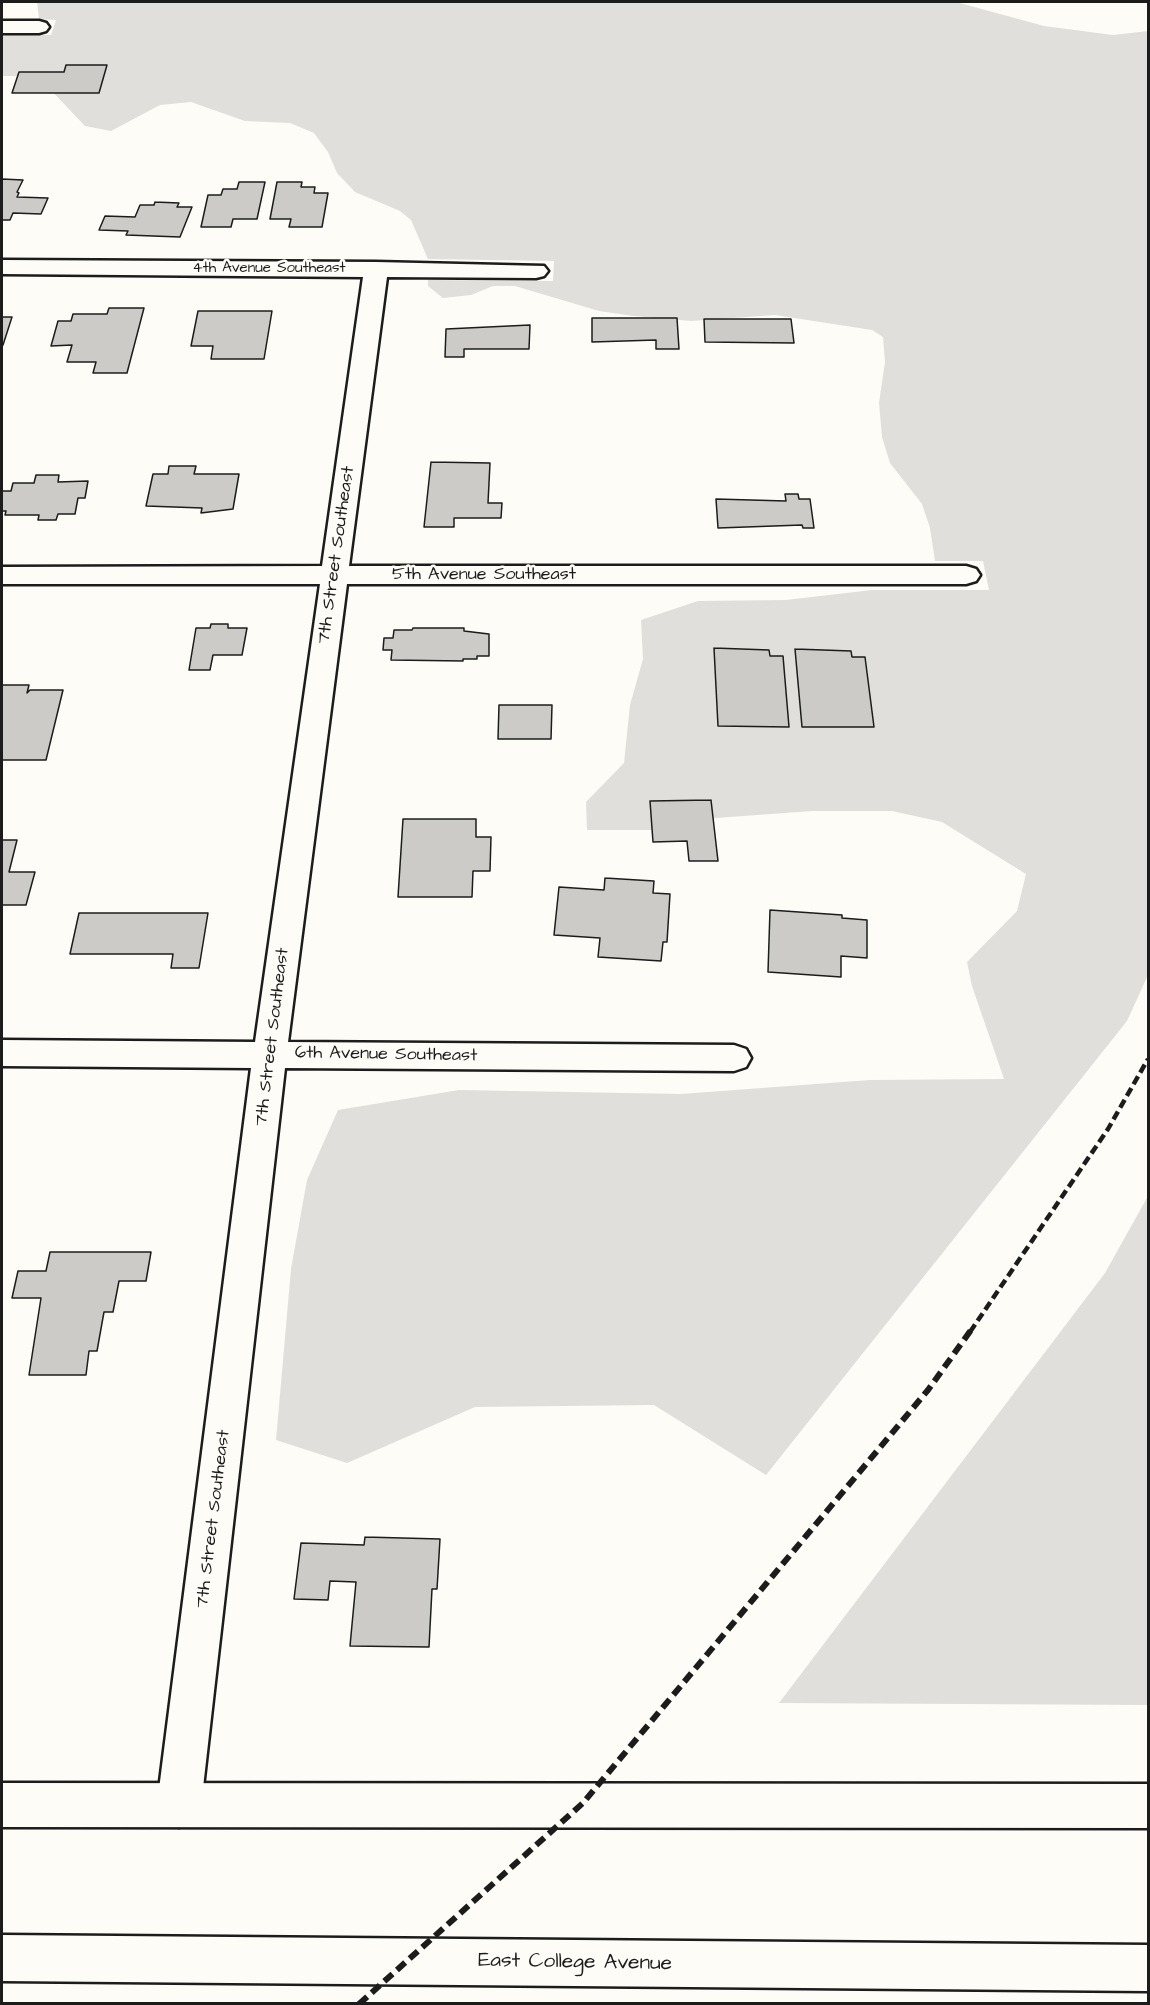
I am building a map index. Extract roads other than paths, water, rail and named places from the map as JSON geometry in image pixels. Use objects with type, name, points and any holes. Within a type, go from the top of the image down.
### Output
[{"type":"street","points":[[2,27],[39,27]]},
{"type":"street","name":"4th Avenue Southeast","points":[[2,267],[536,271]]},
{"type":"street","name":"7th Street Southeast","points":[[179,1805],[270,1053],[376,269]]},
{"type":"street","name":"5th Avenue Southeast","points":[[2,575],[966,575]]},
{"type":"street","name":"6th Avenue Southeast","points":[[2,1053],[270,1053],[734,1058]]},
{"type":"street","points":[[2,1805],[583,1803],[1149,1806]]},
{"type":"street","name":"East College Avenue","points":[[2,1958],[1149,1968]]},
{"type":"railway","points":[[970,1332],[1108,1129],[1148,1059]]},
{"type":"railway","points":[[359,2004],[583,1803],[928,1390],[971,1330]]}]
